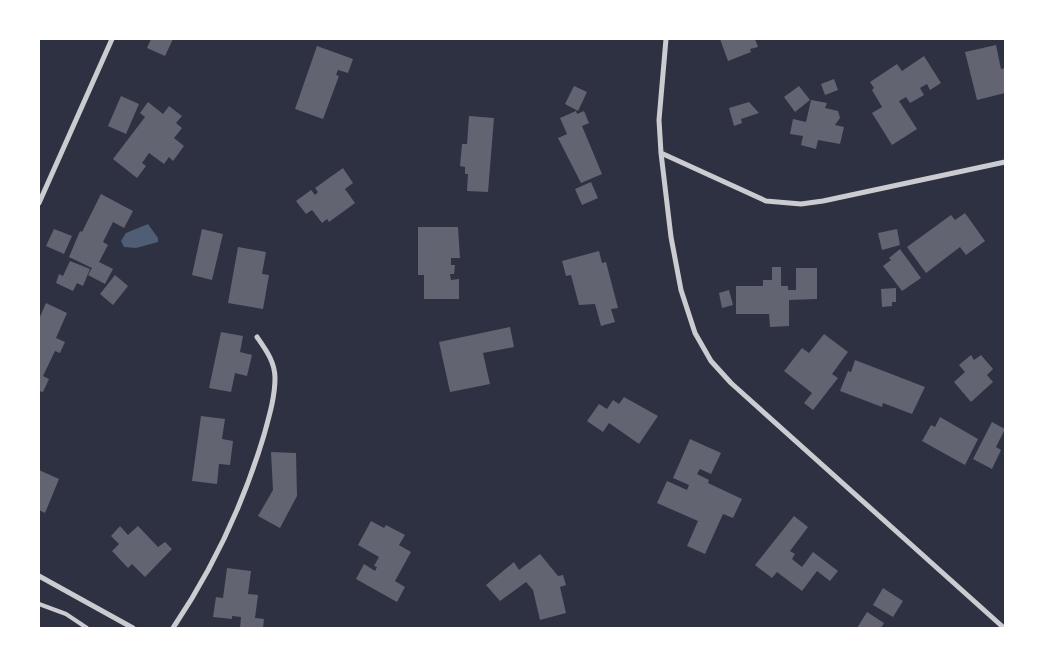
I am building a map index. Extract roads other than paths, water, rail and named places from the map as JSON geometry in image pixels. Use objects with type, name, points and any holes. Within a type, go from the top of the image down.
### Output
[{"type":"street","points":[[39,203],[112,39]]},
{"type":"street","points":[[666,39],[660,103],[660,153],[671,237],[681,290],[695,332],[712,361],[731,383],[1004,628]]},
{"type":"street","points":[[660,153],[766,201],[792,204],[823,202],[1005,162]]},
{"type":"street","points":[[173,628],[187,607],[241,500],[271,410],[275,380],[274,368],[270,357],[257,337]]},
{"type":"street","points":[[39,576],[133,628]]},
{"type":"lane","points":[[39,604],[66,614],[87,628]]},
{"type":"water","points":[[148,224],[158,238],[158,242],[136,248],[124,247],[121,241],[126,233]]}]
